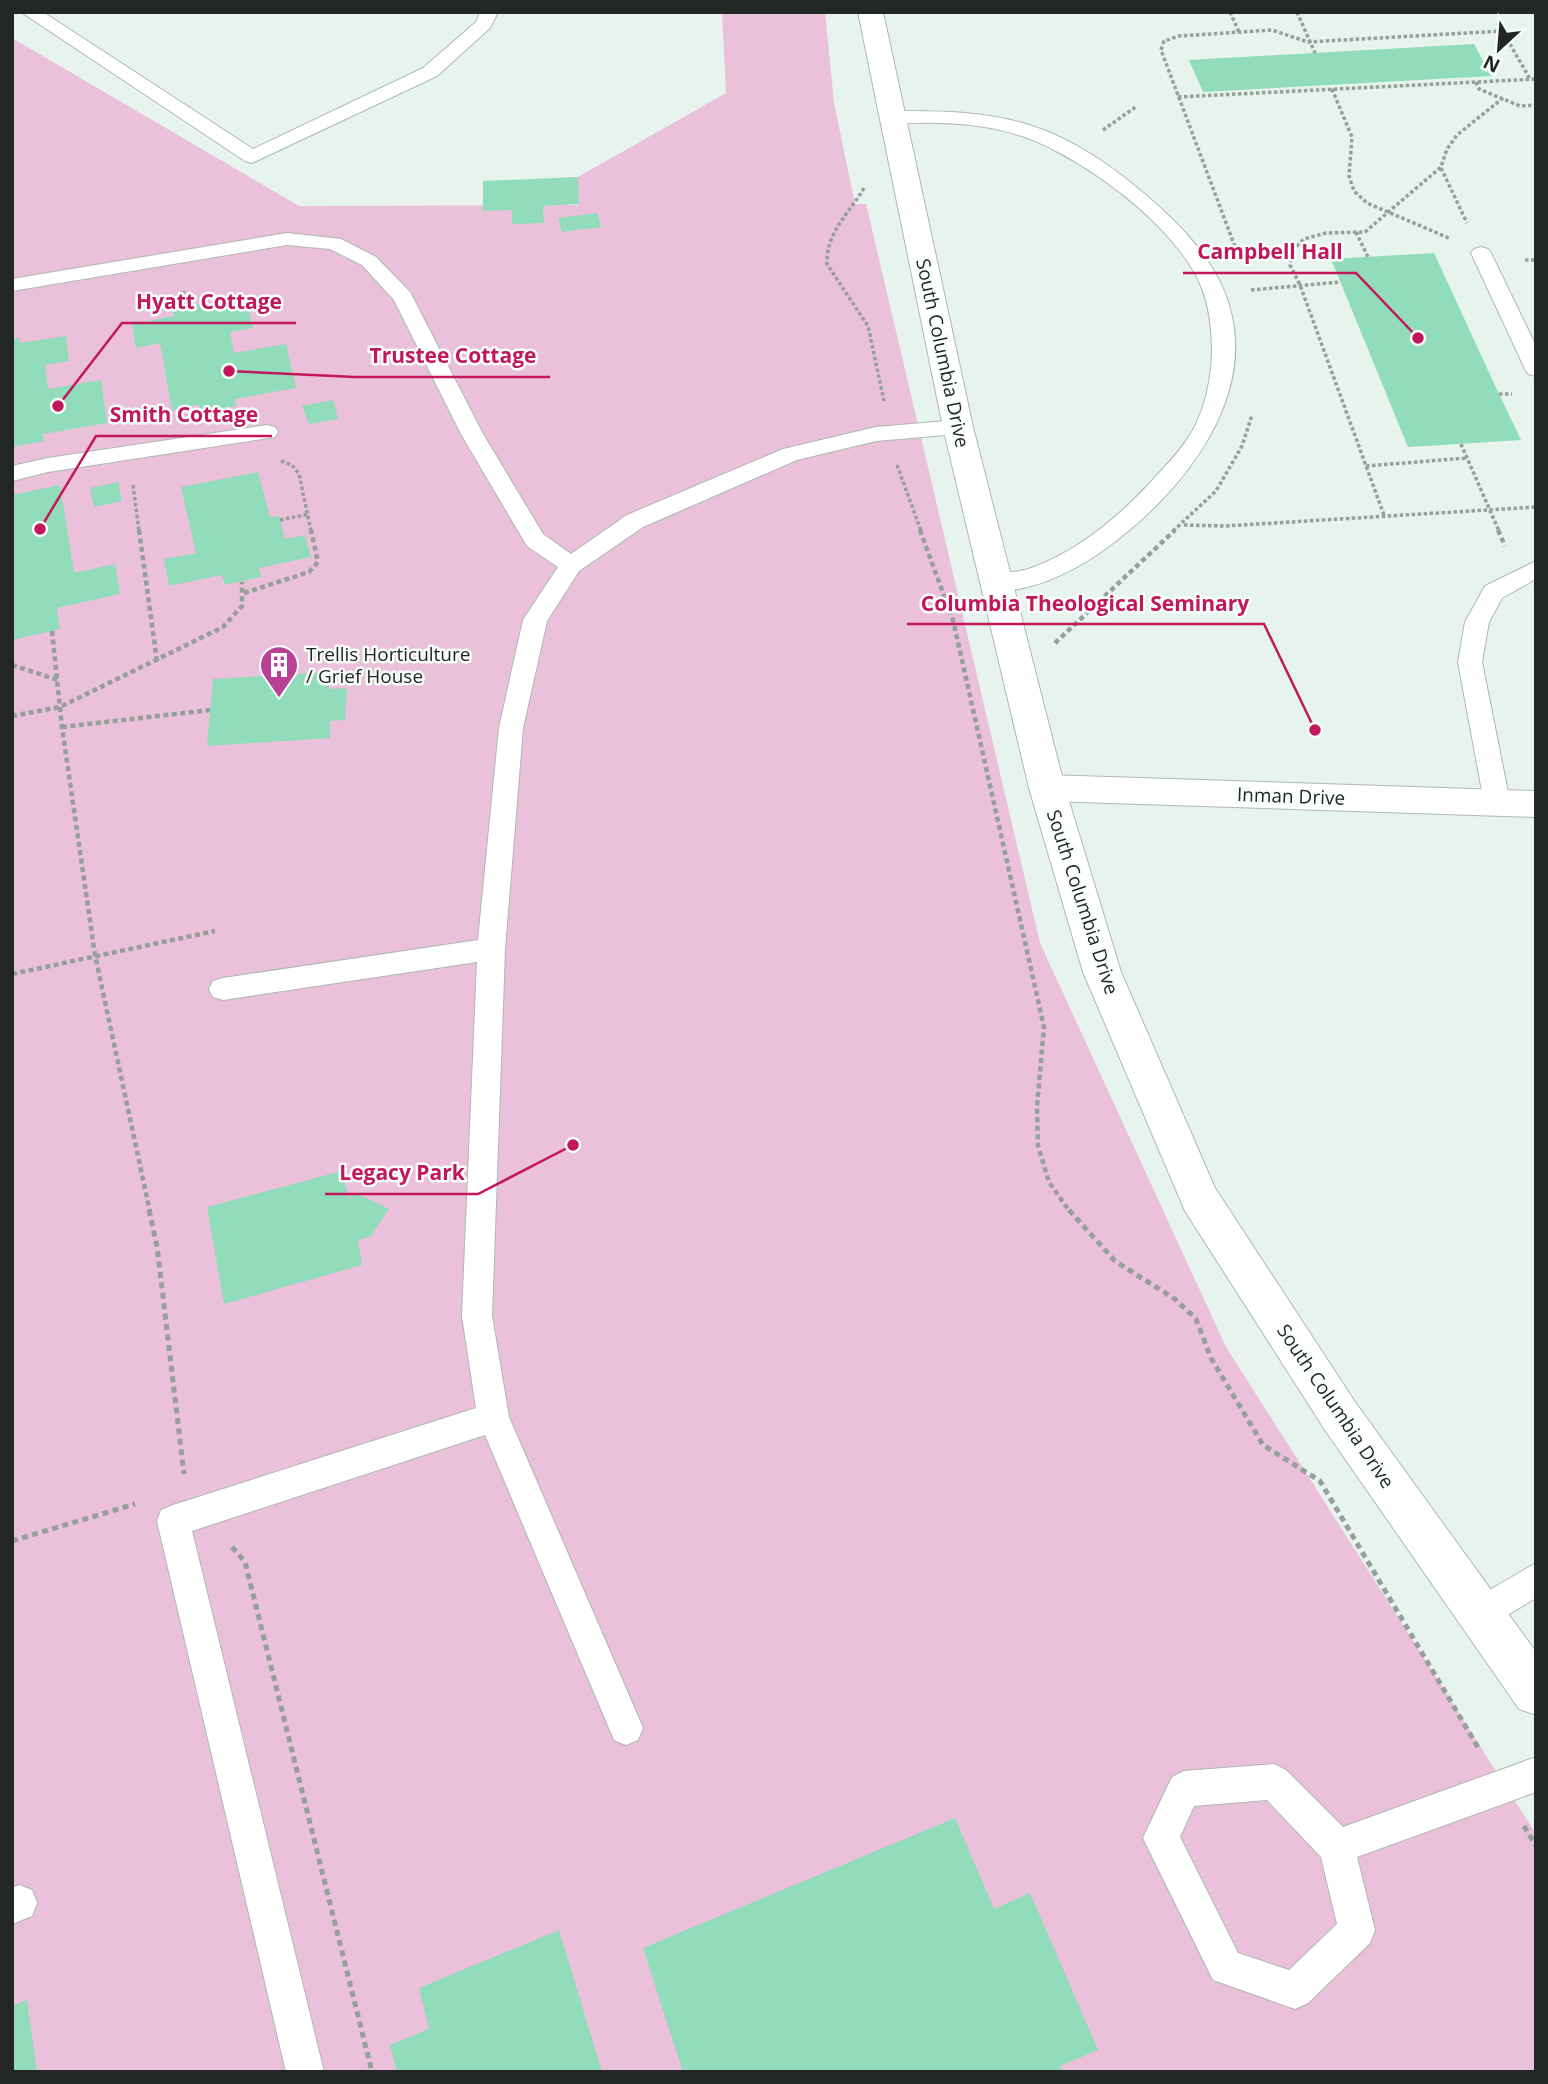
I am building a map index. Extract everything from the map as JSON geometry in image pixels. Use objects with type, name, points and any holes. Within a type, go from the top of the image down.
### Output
[{"type":"main road","name":"South Columbia Drive","points":[[870,12],[958,427],[1047,788],[1102,972],[1199,1198],[1340,1416],[1536,1692]]},
{"type":"main road","name":"Inman Drive","points":[[1047,788],[1536,804]]},
{"type":"lane","points":[[30,12],[252,157],[430,72],[484,24],[489,12]]},
{"type":"lane","points":[[893,117],[985,120],[1037,134],[1079,155],[1115,179],[1163,219],[1193,255],[1216,292],[1225,335],[1220,383],[1205,427],[1181,461],[1140,508],[1080,556],[1036,576],[996,582]]},
{"type":"lane","points":[[12,285],[287,239],[334,243],[369,261],[403,297],[472,434],[535,540],[570,565]]},
{"type":"lane","points":[[1481,253],[1536,369]]},
{"type":"lane","points":[[626,1728],[493,1417],[477,1316],[491,949],[511,728],[535,620],[570,565],[635,521],[791,454],[876,434],[958,427]]},
{"type":"lane","points":[[12,474],[48,464],[267,432]]},
{"type":"lane","points":[[1497,802],[1470,662],[1477,622],[1493,592],[1528,573]]},
{"type":"lane","points":[[223,989],[491,949]]},
{"type":"lane","points":[[305,2072],[173,1521],[493,1417]]},
{"type":"lane","points":[[1481,1614],[1536,1579]]},
{"type":"lane","points":[[1337,1847],[1536,1773]]},
{"type":"lane","points":[[1274,1782],[1337,1847],[1357,1930],[1295,1990],[1226,1967],[1161,1838],[1184,1789],[1274,1782]]},
{"type":"path","points":[[1230,12],[1239,32]]},
{"type":"path","points":[[1297,12],[1315,53]]},
{"type":"path","points":[[1498,23],[1530,79]]},
{"type":"path","points":[[1241,263],[1161,50],[1164,41],[1179,36],[1272,30],[1308,42],[1502,31]]},
{"type":"path","points":[[1178,97],[1536,79]]},
{"type":"path","points":[[1476,82],[1479,89],[1520,106],[1536,105]]},
{"type":"path","points":[[1332,89],[1352,137],[1349,176],[1354,191],[1367,204],[1481,253]]},
{"type":"path","points":[[1384,515],[1300,285],[1290,265],[1292,251],[1304,239],[1326,233],[1365,232],[1441,167],[1447,149],[1457,135],[1503,98]]},
{"type":"path","points":[[1441,167],[1481,253]]},
{"type":"path","points":[[1356,232],[1368,257]]},
{"type":"path","points":[[1461,444],[1489,509],[1528,573]]},
{"type":"path","points":[[129,452],[157,661]]},
{"type":"path","points":[[1366,466],[1467,458]]},
{"type":"path","points":[[244,593],[309,572],[318,562],[299,474],[292,466],[278,459]]},
{"type":"path","points":[[1182,525],[1225,526],[1536,507]]},
{"type":"path","points":[[280,520],[309,514]]},
{"type":"path","points":[[12,716],[60,707],[223,627],[242,607],[242,582]]},
{"type":"path","points":[[52,631],[62,727],[95,955],[157,1246],[186,1489],[245,1562],[372,2072]]},
{"type":"path","points":[[12,666],[58,680]]},
{"type":"path","points":[[62,727],[210,710]]},
{"type":"path","points":[[12,974],[215,931]]},
{"type":"path","points":[[12,1541],[146,1501]]},
{"type":"shaded area","points":[[722,12],[825,12],[834,103],[855,204],[866,204],[1040,943],[1226,1347],[1536,1834],[1536,2072],[12,2072],[12,38],[299,206],[578,205],[578,177],[726,93]]},
{"type":"building","points":[[1474,44],[1491,76],[1203,92],[1189,60]]},
{"type":"building","points":[[578,177],[579,204],[543,206],[544,223],[512,224],[512,210],[483,211],[483,181]]},
{"type":"building","points":[[597,213],[601,227],[562,232],[558,218]]},
{"type":"building","points":[[1434,253],[1521,440],[1408,447],[1331,259]]},
{"type":"building","points":[[247,302],[253,328],[230,332],[234,353],[286,344],[296,388],[235,399],[236,406],[201,412],[199,405],[172,410],[160,343],[136,348],[132,324],[174,316],[172,309],[201,304],[202,310]]},
{"type":"building","points":[[66,336],[69,361],[45,365],[48,389],[101,380],[107,423],[43,434],[44,441],[12,447],[12,339],[19,338],[20,343]]},
{"type":"building","points":[[333,400],[338,419],[309,424],[302,406]]},
{"type":"building","points":[[258,472],[270,517],[279,516],[285,539],[305,535],[311,557],[259,568],[261,577],[225,585],[222,575],[169,586],[164,559],[196,553],[181,487]]},
{"type":"building","points":[[118,482],[122,501],[94,507],[90,488]]},
{"type":"building","points":[[60,485],[74,573],[115,564],[120,594],[57,608],[60,629],[12,640],[12,495]]},
{"type":"building","name":"Trellis Horticulture / Grief House","points":[[330,672],[329,689],[347,688],[345,720],[330,721],[330,738],[207,746],[213,679]]},
{"type":"building","points":[[342,1171],[348,1197],[358,1194],[389,1209],[371,1236],[358,1240],[362,1265],[224,1304],[207,1207]]},
{"type":"building","points":[[955,1818],[994,1909],[1030,1893],[1098,2050],[1060,2066],[1062,2072],[683,2072],[643,1948]]},
{"type":"building","points":[[559,1930],[602,2072],[397,2072],[390,2045],[429,2029],[419,1988]]},
{"type":"building","points":[[27,2000],[37,2072],[12,2072],[12,2006]]},
{"type":"place","name":"Campbell Hall","points":[[1418,338]]},
{"type":"place","name":"Trustee Cottage","points":[[229,371]]},
{"type":"place","name":"Hyatt Cottage","points":[[58,406]]},
{"type":"place","name":"Smith Cottage","points":[[40,529]]},
{"type":"place","name":"Trellis Horticulture / Grief House","points":[[279,699]]},
{"type":"place","name":"Columbia Theological Seminary","points":[[1315,730]]},
{"type":"place","name":"Legacy Park","points":[[573,1145]]}]
